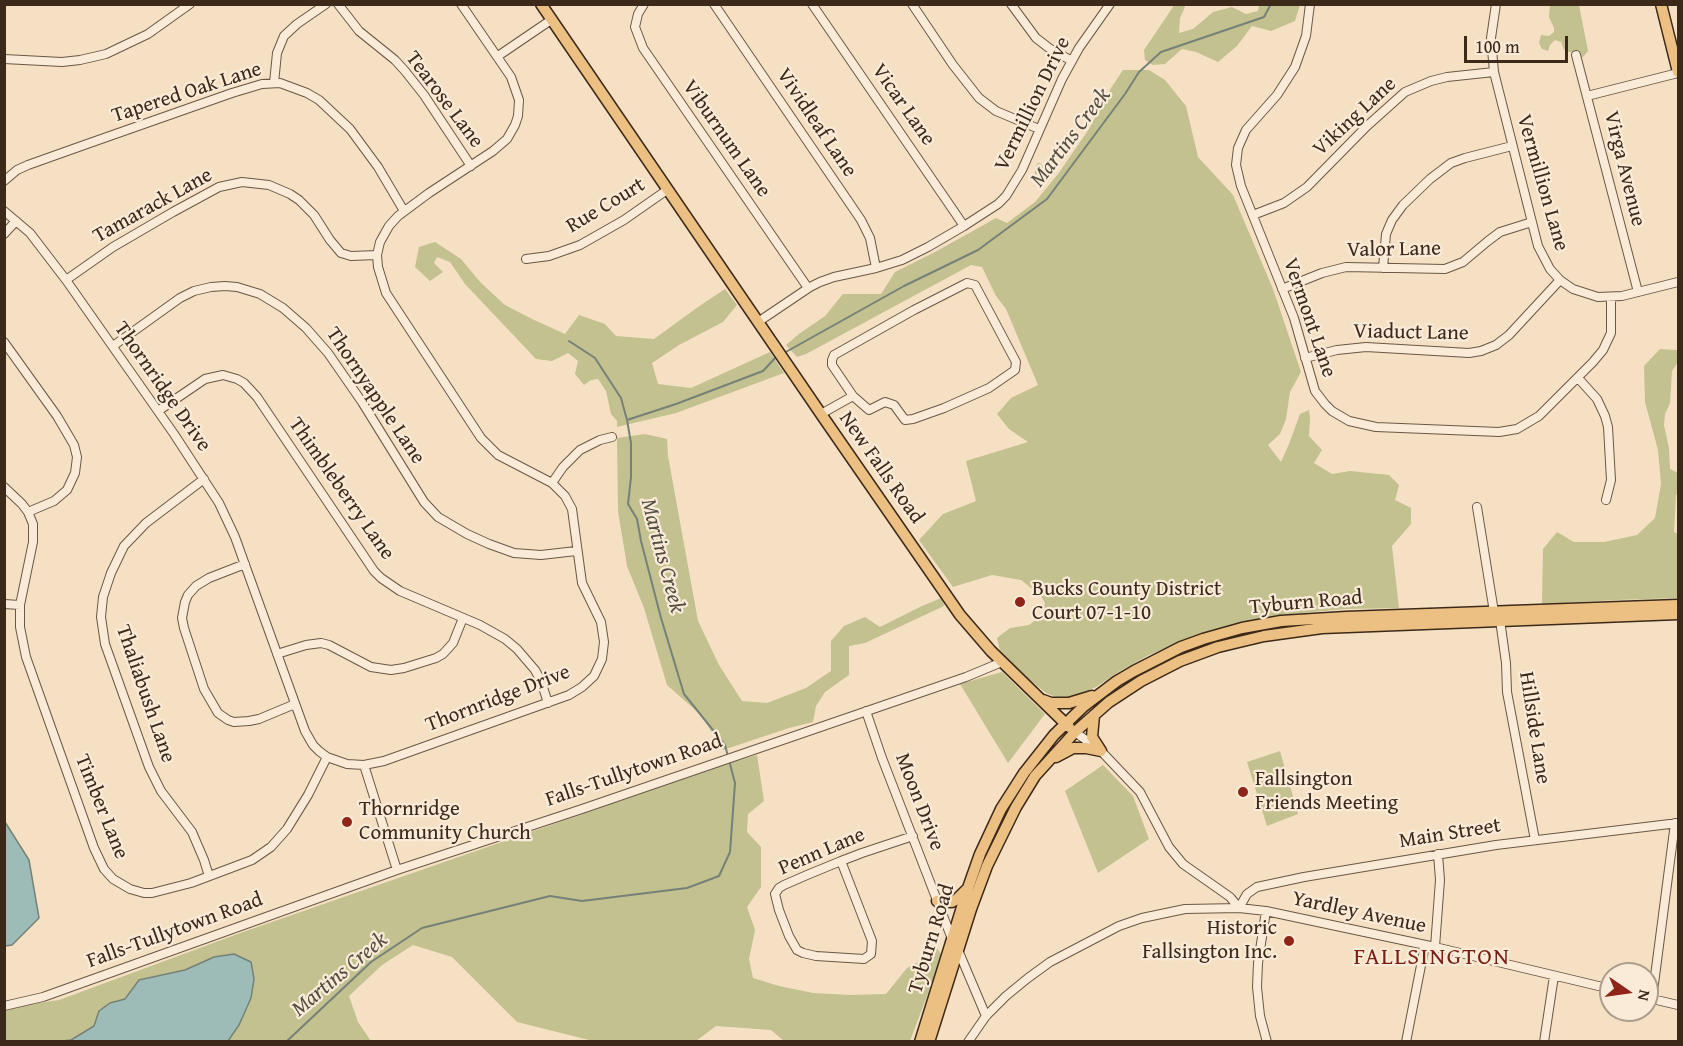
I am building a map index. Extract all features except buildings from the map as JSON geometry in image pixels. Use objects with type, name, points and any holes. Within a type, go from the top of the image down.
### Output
[{"type":"main road","name":"New Falls Road","points":[[541,4],[960,615],[1002,662],[1075,732]]},
{"type":"main road","points":[[1661,4],[1678,72]]},
{"type":"main road","name":"Tyburn Road","points":[[920,1041],[955,944],[1016,807],[1041,769],[1075,732],[1120,694],[1161,670],[1200,653],[1238,642],[1322,628],[1678,605]]},
{"type":"main road","name":"Tyburn Road","points":[[929,1041],[968,888],[991,828],[1009,795],[1042,748],[1065,724],[1101,693],[1134,671],[1181,647],[1203,639],[1242,628],[1281,621],[1678,614]]},
{"type":"main road","points":[[1041,700],[1051,703],[1070,703],[1101,693]]},
{"type":"main road","points":[[1094,715],[1092,737],[1101,751]]},
{"type":"main road","points":[[1041,769],[1073,748],[1101,751]]},
{"type":"main road","points":[[938,901],[952,902],[968,888]]},
{"type":"street","points":[[4,59],[62,62],[106,54],[148,34],[190,4]]},
{"type":"street","points":[[274,83],[277,53],[284,36],[326,4]]},
{"type":"street","name":"Tearose Lane","points":[[338,4],[359,31],[405,71],[424,95],[471,166]]},
{"type":"street","points":[[377,255],[383,235],[404,211],[493,151],[507,139],[518,116],[517,91],[506,68],[461,4]]},
{"type":"street","name":"Viburnum Lane","points":[[644,4],[638,14],[635,27],[643,48],[808,288]]},
{"type":"street","name":"Vividleaf Lane","points":[[714,4],[861,220],[870,238],[876,268]]},
{"type":"street","name":"Vicar Lane","points":[[812,4],[964,226]]},
{"type":"street","points":[[912,4],[953,65],[979,98],[996,111],[1040,129]]},
{"type":"street","points":[[1011,4],[1036,38],[1072,61]]},
{"type":"street","name":"Vermillion Drive","points":[[758,322],[808,288],[834,277],[876,268],[909,256],[964,226],[1006,196],[1022,170],[1062,79],[1110,4]]},
{"type":"street","name":"Vermont Lane","points":[[1310,4],[1306,36],[1294,67],[1276,95],[1246,130],[1238,148],[1236,165],[1238,176],[1294,318],[1315,391],[1332,411],[1349,421],[1390,428],[1499,432],[1509,431],[1529,423],[1578,378],[1609,340],[1611,297]]},
{"type":"street","name":"Vermillion Lane","points":[[1496,4],[1491,38],[1494,72],[1532,222],[1544,260],[1566,285],[1581,293],[1598,297],[1638,292],[1678,282]]},
{"type":"street","points":[[498,56],[551,20]]},
{"type":"street","name":"Virga Avenue","points":[[1576,55],[1638,292]]},
{"type":"street","name":"Viking Lane","points":[[1253,215],[1284,203],[1307,187],[1376,118],[1405,93],[1447,77],[1494,72]]},
{"type":"street","points":[[1587,96],[1678,72]]},
{"type":"street","name":"Tapered Oak Lane","points":[[4,181],[17,170],[28,165],[252,86],[274,83],[307,93],[339,117],[361,142],[404,211]]},
{"type":"street","points":[[1383,268],[1386,234],[1392,220],[1403,205],[1430,179],[1451,163],[1512,146]]},
{"type":"street","name":"Tamarack Lane","points":[[66,280],[113,247],[173,212],[219,187],[242,182],[269,185],[299,200],[314,215],[336,248],[346,255],[366,257],[377,255]]},
{"type":"street","name":"Rue Court","points":[[526,259],[549,256],[580,245],[624,220],[667,190]]},
{"type":"street","name":"Thornridge Drive","points":[[4,211],[36,241],[66,280],[158,411],[228,519],[308,738],[327,757],[347,764],[364,765],[384,761],[569,695],[588,682],[597,669],[604,642],[601,622],[582,584],[572,509],[552,483],[498,455],[477,434],[386,293],[379,274],[377,255]]},
{"type":"street","points":[[4,234],[16,221]]},
{"type":"street","name":"Valor Lane","points":[[1282,289],[1346,267],[1438,270],[1454,267],[1500,232],[1532,222]]},
{"type":"street","name":"Viaduct Lane","points":[[1305,358],[1337,350],[1366,347],[1458,352],[1491,348],[1509,335],[1560,280]]},
{"type":"street","points":[[967,283],[975,285],[1016,362],[1015,370],[989,388],[913,419],[905,420],[894,405],[885,402],[869,410],[853,396],[832,365],[834,355],[967,283]]},
{"type":"street","name":"Thornyapple Lane","points":[[113,346],[173,303],[194,291],[225,286],[260,294],[283,308],[306,328],[328,353],[362,402],[424,502],[438,517],[467,534],[514,553],[541,555],[576,551]]},
{"type":"street","points":[[4,342],[57,416],[71,439],[77,456],[75,473],[67,490],[54,501],[28,512],[4,487]]},
{"type":"street","name":"Thimbleberry Lane","points":[[158,411],[205,379],[223,375],[244,383],[257,397],[374,571],[400,591],[496,633],[517,649],[535,670],[548,703]]},
{"type":"street","points":[[1578,378],[1597,399],[1608,427],[1611,480],[1606,500]]},
{"type":"street","points":[[821,414],[853,396]]},
{"type":"street","points":[[552,483],[563,467],[580,450],[612,437]]},
{"type":"street","name":"Thaliabush Lane","points":[[204,479],[146,523],[124,546],[111,573],[103,597],[100,617],[105,644],[149,767],[161,790],[192,832],[209,876]]},
{"type":"street","name":"Hillside Lane","points":[[1476,507],[1506,663],[1507,692],[1534,840]]},
{"type":"street","name":"Timber Lane","points":[[28,512],[33,524],[33,542],[20,605],[20,627],[26,657],[94,848],[104,869],[113,879],[144,893],[152,893],[170,889],[252,860],[279,840],[294,820],[327,757]]},
{"type":"street","points":[[245,564],[196,586],[185,602],[184,628],[204,689],[218,713],[234,722],[249,722],[295,704]]},
{"type":"street","points":[[4,604],[20,605]]},
{"type":"street","points":[[277,654],[321,643],[371,667],[391,670],[404,668],[436,658],[447,650],[463,618]]},
{"type":"street","name":"Falls-Tullytown Road","points":[[4,1006],[43,997],[397,870],[966,677],[1002,662]]},
{"type":"street","name":"Moon Drive","points":[[866,711],[938,901],[986,1016]]},
{"type":"street","name":"New Falls Road","points":[[1075,732],[1101,751],[1140,792],[1169,848],[1183,864],[1230,897],[1239,908]]},
{"type":"street","points":[[364,765],[397,870]]},
{"type":"street","points":[[1655,962],[1677,823]]},
{"type":"street","name":"Main Street","points":[[1239,908],[1247,894],[1257,887],[1304,877],[1534,840],[1677,823]]},
{"type":"street","name":"Penn Lane","points":[[841,861],[872,941],[871,954],[864,959],[855,960],[803,953],[794,947],[775,894],[778,888],[799,878],[841,861],[913,836]]},
{"type":"street","points":[[1435,947],[1440,880],[1438,854]]},
{"type":"street","name":"Yardley Avenue","points":[[968,1041],[986,1016],[1015,988],[1050,962],[1119,926],[1142,918],[1185,909],[1239,908],[1266,911],[1435,947],[1599,986]]},
{"type":"street","points":[[1266,911],[1258,963],[1257,987],[1260,1016],[1267,1041]]},
{"type":"street","points":[[1406,1041],[1425,945]]},
{"type":"street","points":[[1544,1041],[1554,976]]},
{"type":"street","points":[[1659,1000],[1678,1005]]},
{"type":"shaded area","points":[[1175,4],[1185,7],[1180,18],[1179,33],[1193,29],[1213,12],[1232,7],[1246,14],[1258,11],[1259,5],[1300,5],[1295,21],[1271,31],[1252,26],[1237,46],[1218,62],[1196,52],[1182,49],[1165,64],[1153,65],[1145,60],[1144,50]]},
{"type":"shaded area","points":[[1550,5],[1579,5],[1588,51],[1583,57],[1564,50],[1561,42],[1555,40],[1548,51],[1542,49],[1539,43],[1541,35],[1549,36],[1554,32],[1549,17]]},
{"type":"shaded area","points":[[1123,70],[1149,70],[1165,80],[1186,106],[1198,157],[1233,195],[1273,289],[1301,372],[1290,392],[1286,419],[1280,434],[1268,445],[1281,462],[1300,414],[1309,410],[1309,436],[1322,450],[1314,463],[1332,474],[1350,471],[1389,475],[1399,485],[1395,500],[1411,508],[1411,524],[1392,546],[1399,608],[1345,609],[1270,616],[1231,625],[1193,636],[1149,655],[1096,687],[1060,699],[1046,693],[1024,675],[1000,651],[997,638],[1010,628],[1029,625],[1041,616],[1045,603],[1041,596],[1021,580],[992,575],[953,587],[919,540],[943,514],[976,501],[966,461],[1028,442],[1009,429],[997,414],[1011,398],[1038,385],[1006,309],[996,296],[982,267],[971,265],[806,354],[797,357],[786,345],[825,316],[843,294],[881,294],[895,272],[996,218],[1007,223],[1035,202],[1058,174],[1089,129]]},
{"type":"shaded area","points":[[1037,163],[1040,163],[1049,173],[1038,180],[1034,176]]},
{"type":"shaded area","points":[[435,242],[461,259],[481,283],[505,305],[565,334],[579,315],[605,324],[616,336],[654,339],[725,289],[737,305],[723,322],[679,345],[652,363],[658,384],[691,388],[770,352],[784,373],[676,413],[617,427],[617,421],[611,414],[606,391],[598,379],[591,380],[584,385],[575,374],[578,361],[568,353],[552,361],[536,359],[465,284],[450,262],[437,257],[434,263],[443,272],[430,281],[415,267],[419,247]]},
{"type":"shaded area","points":[[1660,349],[1677,350],[1678,352],[1678,362],[1672,371],[1670,403],[1665,414],[1664,425],[1669,448],[1670,469],[1678,473],[1674,532],[1678,534],[1678,598],[1542,604],[1543,549],[1557,532],[1574,542],[1604,542],[1637,535],[1655,518],[1661,484],[1658,450],[1645,402],[1644,366]]},
{"type":"shaded area","points":[[645,434],[667,439],[668,456],[698,621],[719,665],[742,701],[767,703],[806,688],[831,671],[831,641],[844,626],[865,617],[880,627],[941,598],[944,606],[865,643],[849,646],[849,675],[825,692],[816,706],[813,722],[723,750],[701,715],[667,685],[644,608],[627,566],[618,511],[617,438]]},
{"type":"shaded area","points":[[1002,672],[1045,714],[1008,763],[960,684]]},
{"type":"shaded area","points":[[1280,751],[1298,814],[1267,826],[1247,762]]},
{"type":"shaded area","points":[[757,755],[764,801],[748,814],[747,832],[761,847],[761,887],[747,907],[755,930],[749,959],[753,978],[813,993],[886,994],[907,968],[928,957],[937,948],[942,956],[910,1041],[784,1041],[771,1030],[716,1026],[696,1041],[593,1041],[517,1022],[452,957],[413,945],[382,965],[349,996],[358,1022],[371,1041],[228,1041],[239,1025],[251,998],[214,957],[185,970],[139,980],[125,999],[110,1003],[94,1026],[71,1040],[5,1041],[5,1008],[59,1000],[243,932]]},
{"type":"shaded area","points":[[1103,765],[1133,796],[1149,839],[1098,873],[1065,791]]},
{"type":"water","points":[[5,822],[29,860],[39,918],[12,945],[5,946]]},
{"type":"water","points":[[234,954],[251,962],[254,979],[251,998],[239,1025],[228,1041],[62,1041],[71,1040],[94,1026],[99,1011],[110,1003],[125,999],[139,980],[185,970],[214,957]]},
{"type":"waterway","name":"Martins Creek","points":[[784,353],[904,286],[978,250],[1047,199],[1139,72],[1161,52],[1264,17],[1271,4]]},
{"type":"waterway","points":[[569,341],[595,358],[621,398],[627,420]]},
{"type":"waterway","name":"Martins Creek","points":[[286,1042],[371,962],[422,928],[550,896],[582,901],[687,888],[719,876],[730,852],[735,783],[725,745],[684,694],[661,618],[637,519],[628,504],[631,443],[627,420],[763,371],[776,357]]},
{"type":"place","name":"Bucks County District Court 07-1-10","points":[[1020,602]]},
{"type":"place","name":"Fallsington Friends Meeting","points":[[1243,792]]},
{"type":"place","name":"Thornridge Community Church","points":[[347,822]]},
{"type":"place","name":"Historic Fallsington Inc.","points":[[1289,941]]},
{"type":"district","name":"FALLSINGTON","points":[[1432,958]]}]
